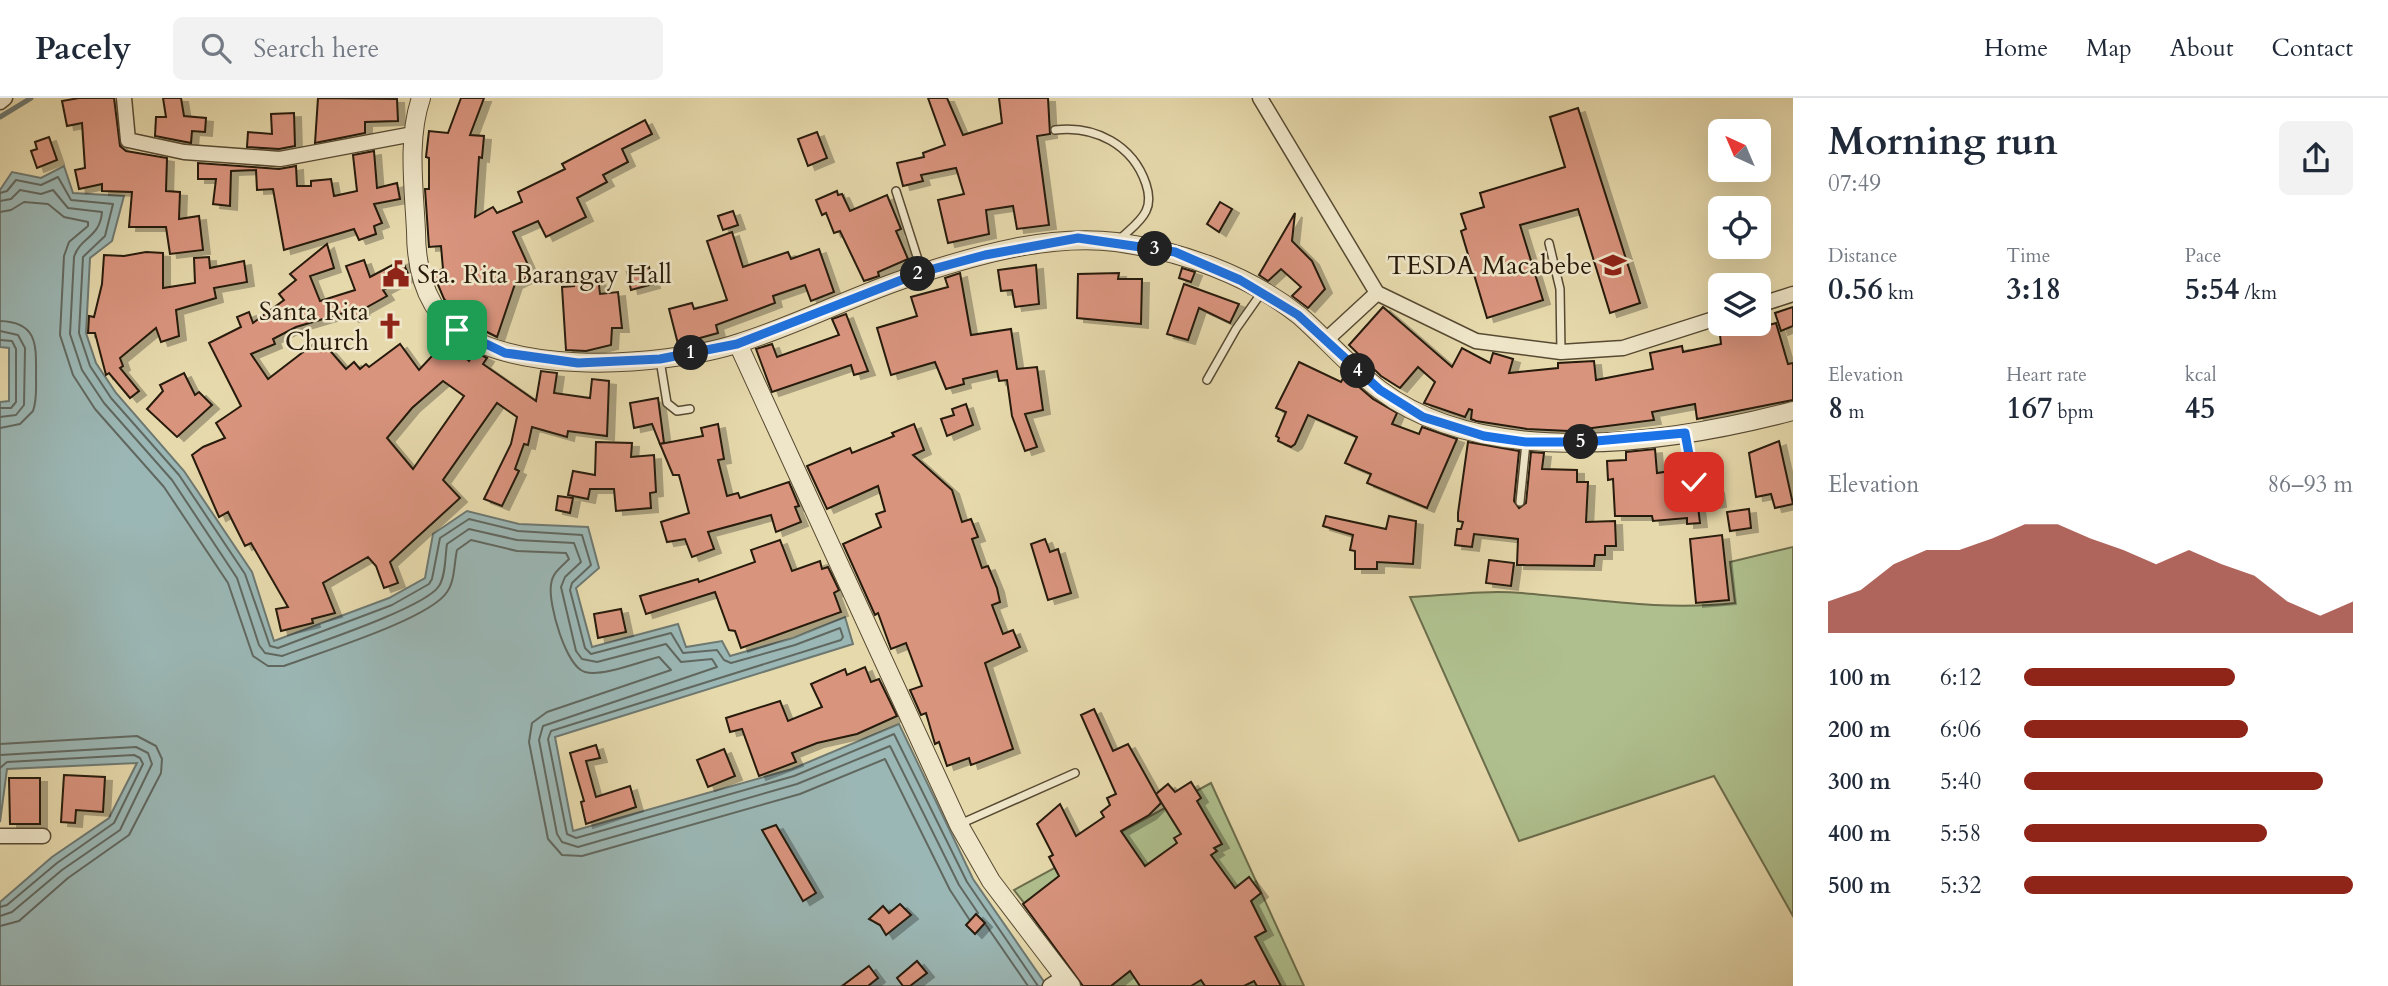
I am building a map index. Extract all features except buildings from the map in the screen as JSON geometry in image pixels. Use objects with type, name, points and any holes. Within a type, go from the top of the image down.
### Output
[{"type":"street","points":[[0,102],[5,98]]},
{"type":"street","points":[[124,98],[128,140],[184,152],[280,159],[413,134]]},
{"type":"street","points":[[421,98],[413,134],[416,258],[433,305],[457,330],[505,353],[578,363],[660,359],[737,344],[922,272],[985,255],[1078,238],[1175,252],[1263,292],[1298,315],[1380,390],[1423,417],[1484,436],[1526,442],[1585,442],[1736,426],[1793,411]]},
{"type":"street","points":[[1260,98],[1377,293],[1476,341],[1561,352],[1623,348],[1708,321]]},
{"type":"street","points":[[1325,341],[1377,293]]},
{"type":"street","points":[[1771,301],[1793,294]]},
{"type":"street","points":[[737,344],[959,825],[991,881],[1062,983]]},
{"type":"street","points":[[0,836],[43,836]]},
{"type":"lane","points":[[1055,130],[1071,128],[1101,135],[1126,149],[1142,173],[1149,194],[1147,210],[1117,243]]},
{"type":"lane","points":[[896,191],[922,272]]},
{"type":"lane","points":[[1549,243],[1560,289],[1561,352]]},
{"type":"lane","points":[[1207,380],[1236,328],[1263,292]]},
{"type":"lane","points":[[660,359],[667,403],[677,411],[690,409]]},
{"type":"lane","points":[[1685,433],[1694,482]]},
{"type":"lane","points":[[1520,502],[1526,442]]},
{"type":"lane","points":[[959,825],[1076,773]]},
{"type":"green space","points":[[1793,547],[1793,916],[1714,776],[1519,841],[1410,597],[1508,592],[1654,605],[1735,603],[1730,562]]},
{"type":"green space","points":[[1211,783],[1304,986],[1089,986],[1014,890]]},
{"type":"water","points":[[64,166],[73,193],[124,196],[112,241],[90,258],[86,333],[96,363],[116,393],[184,471],[252,572],[274,641],[389,598],[425,578],[433,534],[467,511],[519,524],[588,527],[599,568],[576,588],[592,647],[678,624],[686,647],[722,641],[730,656],[793,638],[845,617],[853,644],[555,737],[573,831],[792,769],[899,724],[973,879],[1047,986],[0,986],[0,902],[52,857],[109,818],[137,763],[7,769],[0,822],[0,402],[9,401],[9,348],[0,347],[0,190],[12,172],[41,178]]},
{"type":"waterway","points":[[0,117],[31,98]]},
{"type":"place","name":"TESDA Macabebe","points":[[1613,265]]},
{"type":"place","name":"Sta. Rita Barangay Hall","points":[[396,274]]},
{"type":"place","name":"Santa Rita Church","points":[[390,326]]},
{"type":"route","points":[[457,330],[505,353],[578,363],[660,359],[737,344],[922,272],[985,255],[1078,238],[1175,252],[1240,280],[1298,315],[1380,390],[1423,417],[1484,436],[1526,442],[1585,442],[1685,433],[1694,482]]}]
